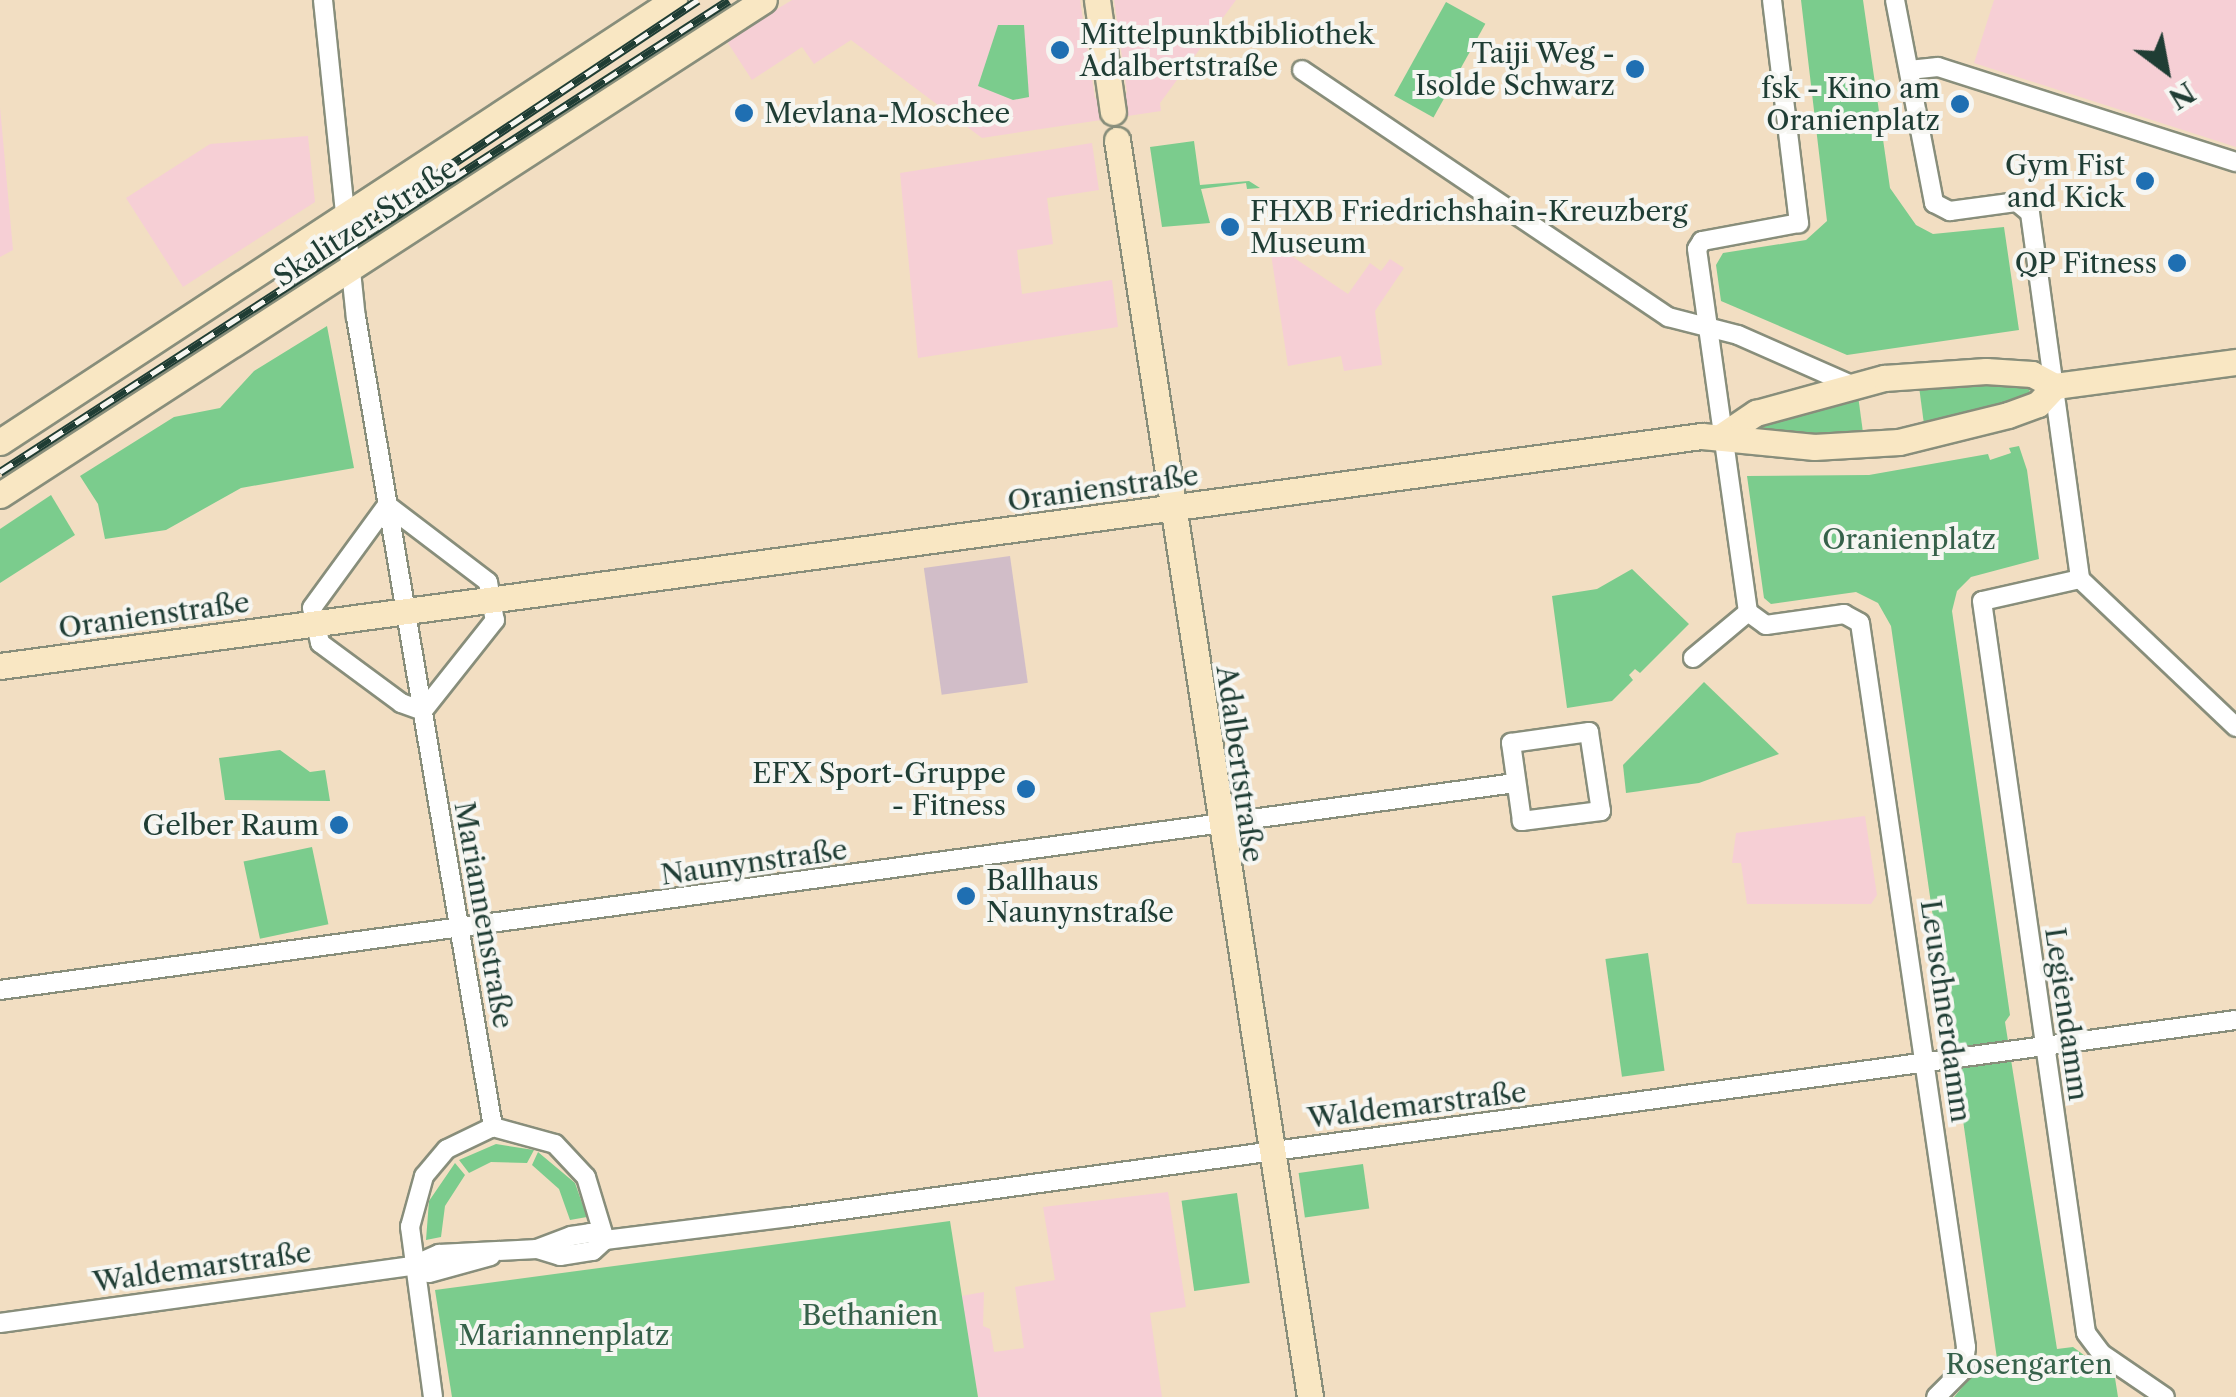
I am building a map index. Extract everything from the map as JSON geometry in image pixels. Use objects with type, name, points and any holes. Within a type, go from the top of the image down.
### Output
[{"type":"street","points":[[323,0],[349,268],[387,505],[488,582],[496,620],[422,711],[401,704],[320,643],[312,608],[387,505]]},
{"type":"street","name":"Skalitzer Straße","points":[[0,442],[674,0]]},
{"type":"street","name":"Skalitzer Straße","points":[[0,496],[764,0]]},
{"type":"street","points":[[1097,0],[1113,112]]},
{"type":"street","points":[[1693,658],[1748,612],[1698,244],[1799,223],[1772,0]]},
{"type":"street","points":[[1895,0],[1934,203],[1950,211],[2025,205],[2055,386],[2080,579],[2236,728]]},
{"type":"street","points":[[1909,70],[1938,67],[2236,162]]},
{"type":"street","points":[[1302,70],[1668,316],[1709,328],[1849,384]]},
{"type":"street","name":"Adalbertstraße","points":[[1117,140],[1218,828],[1310,1397]]},
{"type":"street","name":"Oranienstraße","points":[[1723,435],[1756,412],[1849,384],[1986,371],[2032,374],[2055,386],[2236,362]]},
{"type":"street","name":"Oranienstraße","points":[[0,666],[1723,435],[1814,448],[1899,442],[2008,415],[2038,404],[2055,386]]},
{"type":"street","name":"Mariannenstraße","points":[[387,505],[493,1127]]},
{"type":"street","name":"Legiendamm","points":[[2080,579],[1982,601],[2086,1333],[2102,1354],[2165,1397]]},
{"type":"street","name":"Leuschnerdamm","points":[[1748,612],[1766,625],[1844,614],[1860,622],[1928,1065],[1966,1359],[1936,1397]]},
{"type":"street","points":[[1590,732],[1601,810],[1522,821],[1516,783],[1510,743],[1590,732]]},
{"type":"street","name":"Naunynstraße","points":[[0,990],[459,932],[1516,783]]},
{"type":"street","name":"Waldemarstraße","points":[[0,1324],[412,1266],[460,1251],[495,1254],[537,1249],[590,1233],[605,1240],[1928,1065],[2236,1020]]},
{"type":"street","points":[[434,1397],[412,1266],[411,1216],[424,1176],[447,1149],[493,1127],[528,1132],[567,1154],[594,1192],[605,1240]]},
{"type":"shaded area","points":[[792,0],[1080,0],[1095,98],[1104,103],[1127,93],[1114,0],[1236,0],[1160,103],[1161,111],[982,138],[851,40],[814,64],[802,47],[752,80],[726,40]]},
{"type":"shaded area","points":[[1994,0],[2236,0],[2236,147],[1974,63]]},
{"type":"shaded area","points":[[0,107],[13,250],[0,257]]},
{"type":"shaded area","points":[[308,136],[315,202],[183,287],[126,198],[210,144]]},
{"type":"shaded area","points":[[1092,143],[1099,190],[1047,198],[1053,244],[1017,250],[1022,294],[1112,280],[1118,327],[918,358],[900,173]]},
{"type":"shaded area","points":[[1269,241],[1348,294],[1370,263],[1381,271],[1390,259],[1404,268],[1375,311],[1382,365],[1344,371],[1341,356],[1288,366]]},
{"type":"shaded area","points":[[1010,556],[1028,683],[942,695],[924,568]]},
{"type":"shaded area","points":[[1865,816],[1877,895],[1871,904],[1747,904],[1741,863],[1732,863],[1736,833]]},
{"type":"shaded area","points":[[1168,1192],[1186,1307],[1150,1313],[1162,1397],[978,1397],[961,1296],[984,1292],[983,1326],[990,1329],[994,1352],[1024,1348],[1015,1287],[1055,1280],[1043,1207]]},
{"type":"green space","points":[[1801,0],[1863,0],[1890,188],[1916,225],[1933,234],[2004,227],[2019,330],[1847,355],[1721,301],[1716,265],[1723,253],[1806,240],[1827,221]]},
{"type":"green space","points":[[1446,2],[1485,24],[1433,117],[1394,96]]},
{"type":"green space","points":[[998,25],[1024,25],[1029,97],[1013,100],[978,86]]},
{"type":"green space","points":[[1194,141],[1200,185],[1249,181],[1260,188],[1247,189],[1246,183],[1201,189],[1210,223],[1162,227],[1150,147]]},
{"type":"green space","points":[[327,326],[354,468],[241,488],[166,530],[105,539],[98,504],[80,476],[174,417],[220,408],[254,371]]},
{"type":"green space","points":[[1918,379],[2027,380],[2032,401],[1925,432]]},
{"type":"green space","points":[[1857,388],[1864,440],[1753,431],[1758,421]]},
{"type":"green space","name":"Oranienplatz","points":[[2019,446],[2027,470],[2039,559],[1971,577],[1957,591],[1952,611],[2010,1015],[2005,1022],[2057,1349],[2073,1347],[2115,1378],[2118,1397],[1954,1397],[1984,1361],[1997,1359],[1959,1092],[1964,1083],[1940,966],[1891,626],[1878,603],[1856,592],[1771,604],[1764,598],[1747,476],[1869,475],[1988,454],[1990,460],[2011,453],[2009,448]]},
{"type":"green space","points":[[51,495],[75,535],[0,583],[0,529]]},
{"type":"green space","points":[[1632,569],[1689,624],[1640,673],[1635,669],[1629,675],[1633,680],[1612,701],[1567,708],[1552,596],[1597,589]]},
{"type":"green space","points":[[1704,682],[1779,754],[1699,783],[1626,793],[1623,765]]},
{"type":"green space","points":[[280,750],[310,772],[325,770],[330,801],[225,800],[219,758]]},
{"type":"green space","points":[[312,847],[328,924],[260,939],[244,862]]},
{"type":"green space","points":[[1648,953],[1665,1071],[1622,1077],[1605,959]]},
{"type":"green space","points":[[496,1144],[534,1150],[527,1163],[491,1162],[469,1173],[459,1160]]},
{"type":"green space","points":[[538,1152],[575,1183],[587,1217],[570,1220],[559,1189],[532,1165]]},
{"type":"green space","points":[[455,1163],[465,1175],[445,1206],[441,1237],[426,1240],[429,1201]]},
{"type":"green space","points":[[1363,1164],[1369,1209],[1305,1218],[1299,1173]]},
{"type":"green space","points":[[1237,1193],[1250,1283],[1194,1291],[1182,1201]]},
{"type":"green space","name":"Bethanien","points":[[950,1221],[978,1397],[452,1397],[435,1290]]},
{"type":"railway","points":[[311,258],[698,0]]},
{"type":"railway","points":[[0,472],[729,0]]},
{"type":"place","name":"Mittelpunktbibliothek Adalbertstraße","points":[[1060,50]]},
{"type":"place","name":"Taiji Weg - Isolde Schwarz","points":[[1635,69]]},
{"type":"place","name":"fsk - Kino am Oranienplatz","points":[[1960,104]]},
{"type":"place","name":"Mevlana-Moschee","points":[[744,113]]},
{"type":"place","name":"Gym Fist and Kick","points":[[2145,181]]},
{"type":"place","name":"FHXB Friedrichshain-Kreuzberg Museum","points":[[1230,227]]},
{"type":"place","name":"QP Fitness","points":[[2177,263]]},
{"type":"place","name":"EFX Sport-Gruppe - Fitness","points":[[1026,789]]},
{"type":"place","name":"Gelber Raum","points":[[339,825]]},
{"type":"place","name":"Ballhaus Naunynstraße","points":[[966,896]]},
{"type":"park label","name":"Mariannenplatz","points":[[564,1335]]},
{"type":"park label","name":"Rosengarten","points":[[2029,1364]]}]
